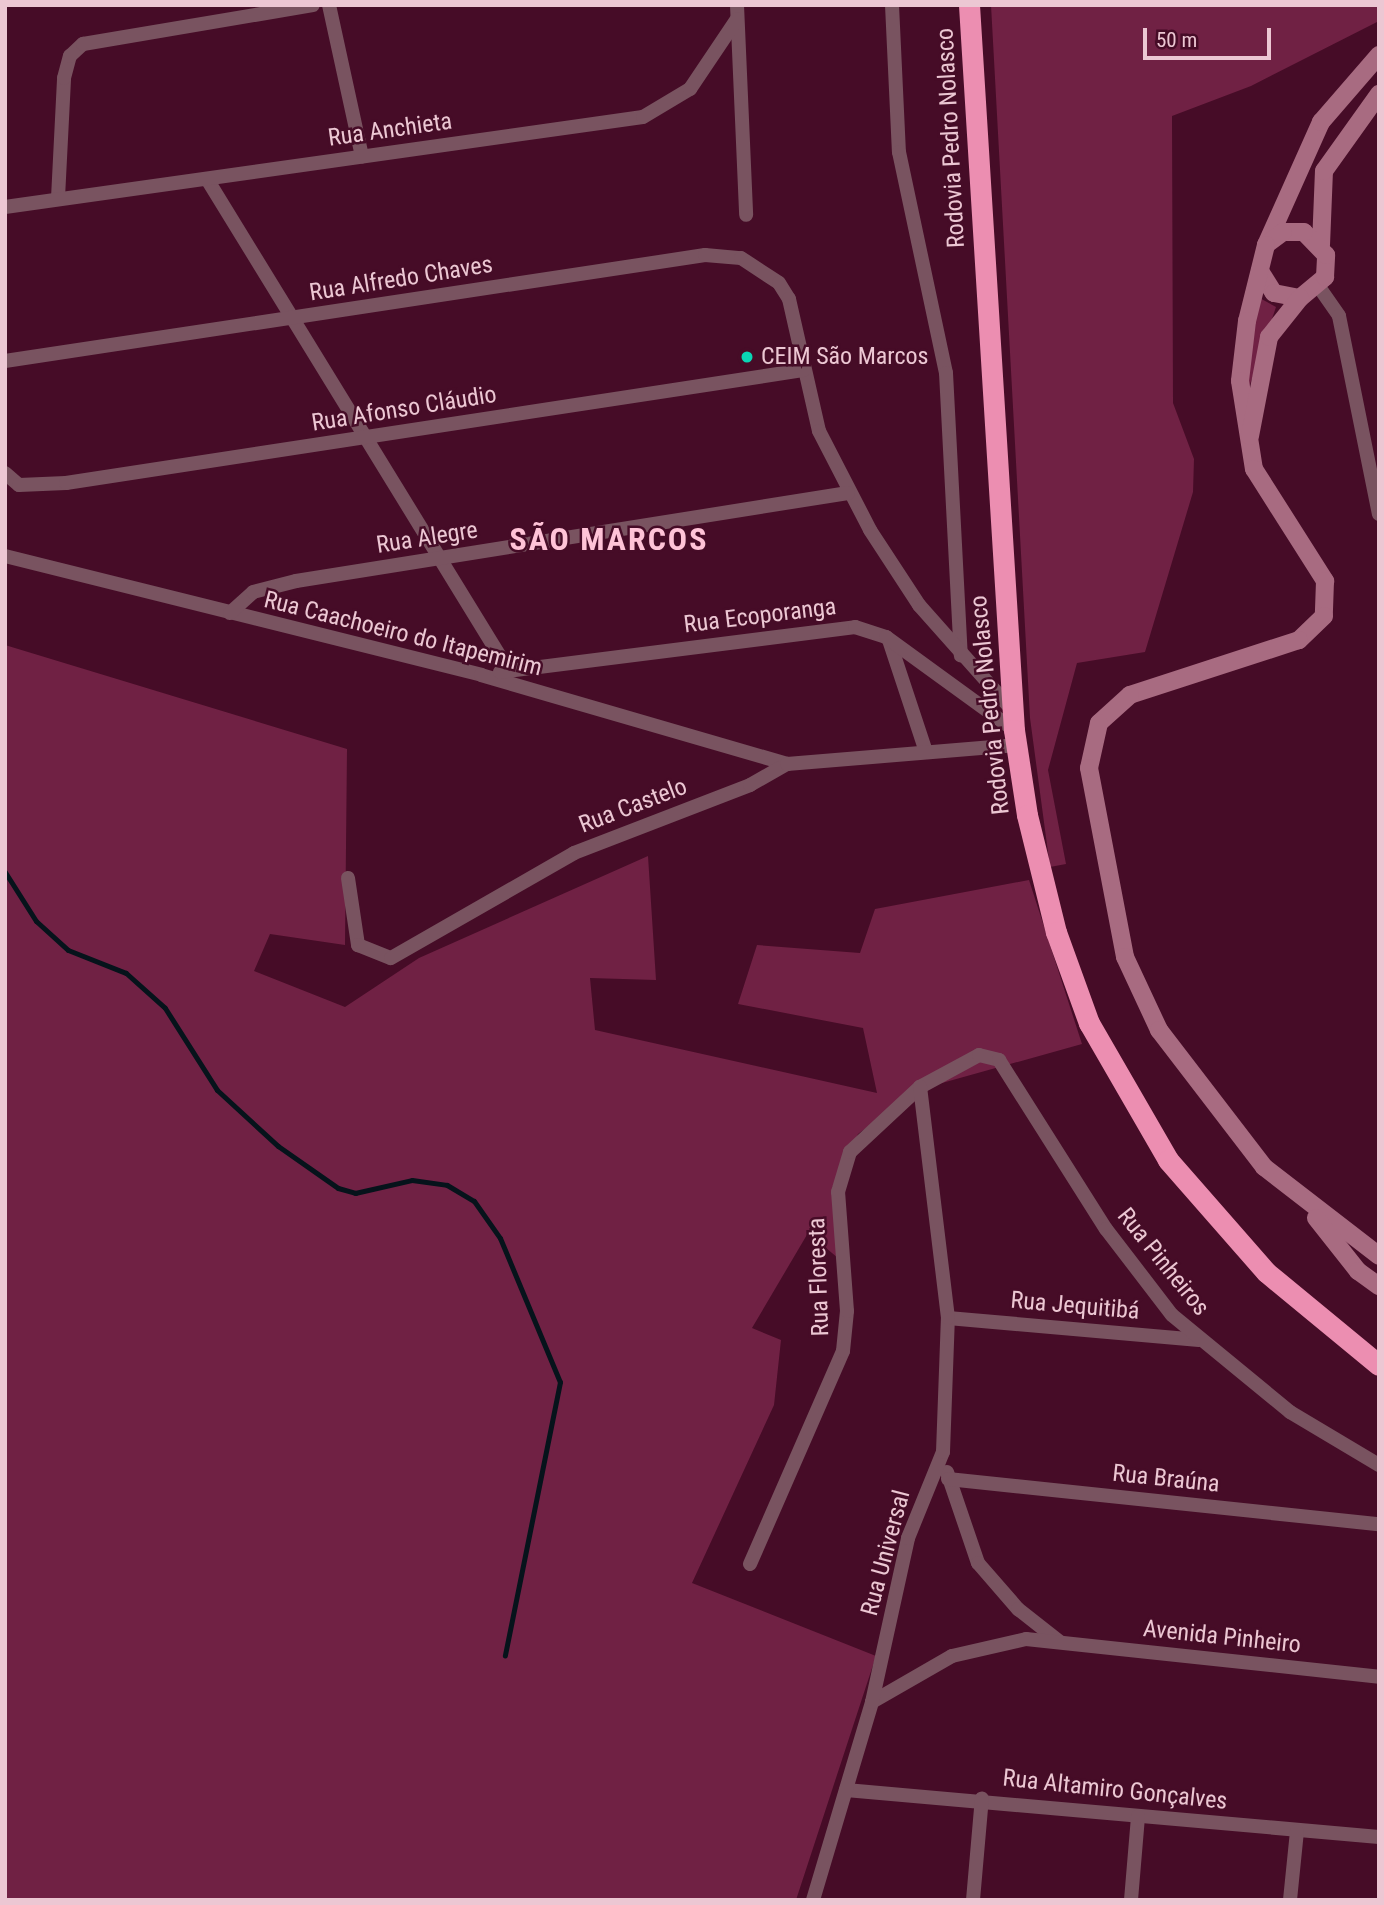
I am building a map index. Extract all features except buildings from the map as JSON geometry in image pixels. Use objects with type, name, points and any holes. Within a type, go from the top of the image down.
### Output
[{"type":"highway","name":"Rodovia Pedro Nolasco","points":[[969,5],[1015,729],[1041,878],[1070,978],[1140,1116],[1168,1160],[1239,1244],[1379,1365]]},
{"type":"street","points":[[58,198],[64,78],[70,56],[83,44],[313,5]]},
{"type":"street","points":[[329,5],[362,156]]},
{"type":"street","points":[[892,5],[899,152],[946,373],[961,656]]},
{"type":"street","points":[[737,12],[746,215]]},
{"type":"street","name":"Rua Anchieta","points":[[5,207],[663,110],[690,89],[737,12]]},
{"type":"street","points":[[1377,60],[1321,122],[1266,245],[1240,381],[1248,450],[1270,503],[1325,581],[1324,616],[1299,640],[1130,695],[1099,723],[1089,768],[1125,957],[1143,1000],[1204,1095],[1264,1167],[1306,1204],[1379,1256]]},
{"type":"street","points":[[1248,450],[1269,337],[1300,298],[1319,287],[1327,266],[1321,245],[1324,171],[1379,94]]},
{"type":"street","points":[[207,179],[291,319],[445,558],[509,671]]},
{"type":"street","points":[[1266,245],[1294,231],[1321,245]]},
{"type":"street","name":"Rua Alfredo Chaves","points":[[5,361],[705,256],[751,263],[789,299],[804,370]]},
{"type":"street","points":[[1260,271],[1274,293],[1300,298]]},
{"type":"street","points":[[1319,287],[1339,316],[1379,514]]},
{"type":"street","points":[[804,370],[819,430],[848,493],[911,594],[1015,729]]},
{"type":"street","name":"Rua Afonso Cláudio","points":[[9,478],[66,483],[804,370]]},
{"type":"street","name":"Rua Alegre","points":[[230,613],[270,587],[848,493]]},
{"type":"street","name":"Rua Caachoeiro do Itapemirim","points":[[5,556],[481,675],[787,764]]},
{"type":"street","name":"Rua Ecoporanga","points":[[481,675],[836,628],[872,630],[1015,729]]},
{"type":"street","points":[[889,640],[926,752]]},
{"type":"street","name":"Rua Castelo","points":[[348,878],[358,945],[374,956],[391,958],[574,853],[750,785],[787,764],[926,752],[1015,729]]},
{"type":"street","name":"Rua Floresta","points":[[750,1564],[843,1351],[847,1311],[838,1192],[843,1168],[857,1139],[920,1087],[969,1058],[999,1060]]},
{"type":"street","name":"Rua Pinheiros","points":[[999,1060],[1105,1228],[1171,1315],[1290,1412],[1379,1465]]},
{"type":"street","name":"Rua Universal","points":[[813,1900],[872,1702],[908,1538],[943,1452],[948,1318],[920,1087]]},
{"type":"street","points":[[1306,1204],[1344,1256],[1379,1286]]},
{"type":"street","name":"Rua Jequitibá","points":[[948,1318],[1199,1340]]},
{"type":"street","points":[[943,1452],[948,1479],[978,1563],[1018,1609],[1061,1643]]},
{"type":"street","name":"Rua Braúna","points":[[948,1479],[1379,1524]]},
{"type":"street","name":"Avenida Pinheiro","points":[[872,1702],[963,1652],[1026,1639],[1379,1677]]},
{"type":"street","name":"Rua Altamiro Gonçalves","points":[[846,1790],[982,1798],[1138,1816],[1379,1837]]},
{"type":"street","points":[[973,1900],[982,1798]]},
{"type":"street","points":[[1131,1900],[1138,1816]]},
{"type":"street","points":[[1290,1900],[1297,1831]]},
{"type":"shaded area","points":[[991,5],[1379,5],[1379,21],[1251,86],[1172,116],[1173,403],[1194,459],[1193,492],[1145,652],[1077,663],[1048,770],[1066,864],[1050,867],[1030,718]]},
{"type":"shaded area","points":[[1256,296],[1276,307],[1244,402]]},
{"type":"shaded area","points":[[5,645],[347,749],[345,945],[270,934],[254,971],[345,1007],[419,958],[648,856],[656,980],[590,978],[595,1030],[877,1093],[863,1028],[738,1004],[757,945],[860,953],[875,909],[1029,880],[1082,1044],[917,1090],[858,1134],[832,1188],[850,1268],[808,1233],[752,1328],[781,1340],[774,1405],[692,1583],[876,1656],[796,1900],[5,1900]]},
{"type":"waterway","points":[[5,872],[36,921],[68,950],[126,973],[165,1008],[217,1090],[278,1146],[338,1188],[355,1193],[412,1180],[447,1185],[474,1201],[500,1238],[560,1382],[505,1656]]},
{"type":"place","name":"CEIM São Marcos","points":[[747,357]]},
{"type":"district","name":"SÃO MARCOS","points":[[609,539]]}]
